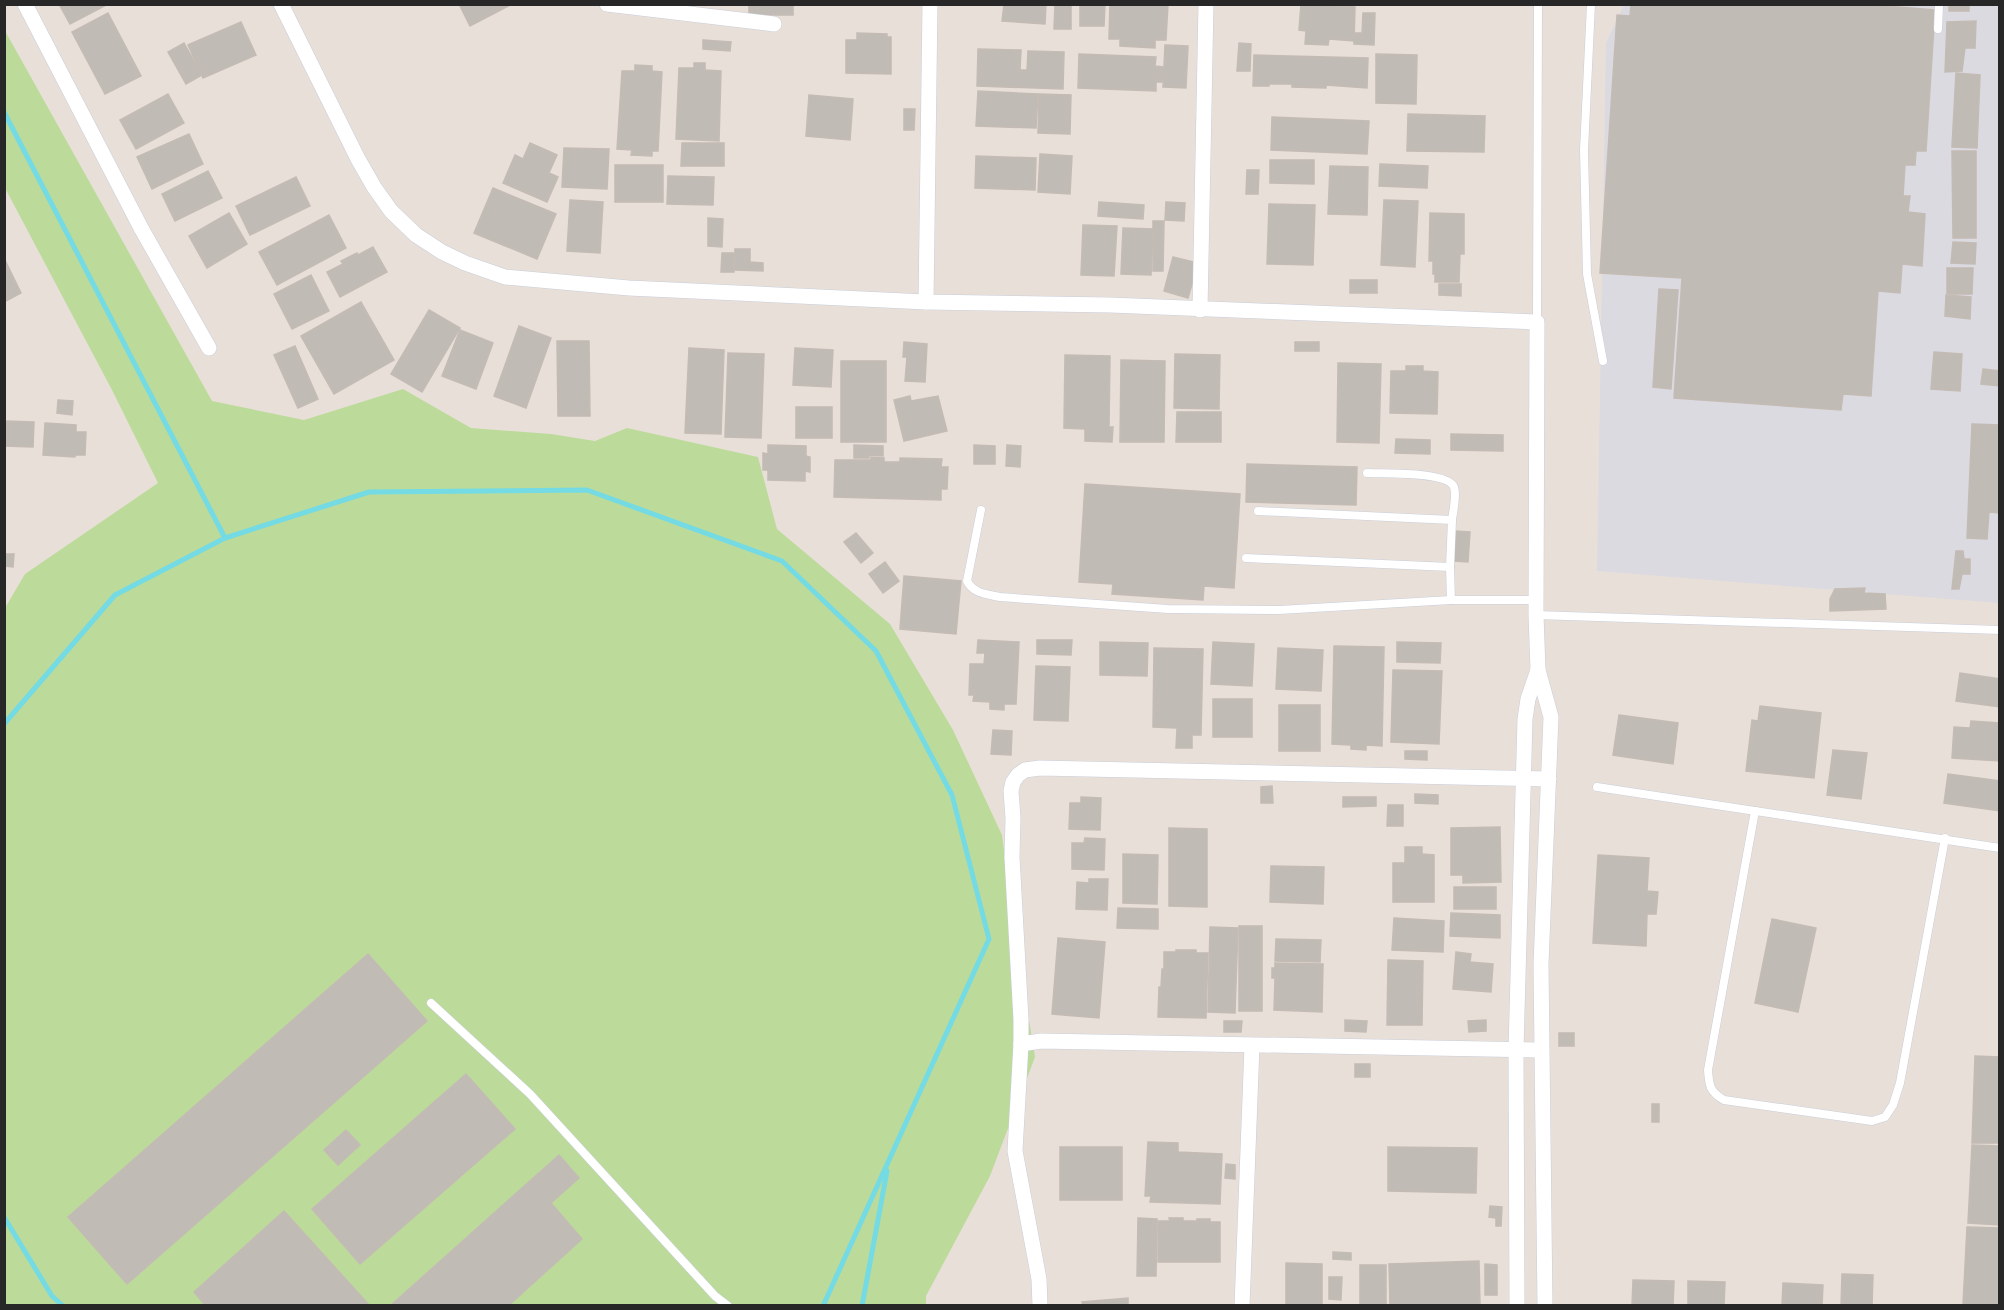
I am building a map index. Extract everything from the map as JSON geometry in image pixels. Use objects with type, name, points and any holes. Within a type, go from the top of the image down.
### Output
[{"type":"street","points":[[25,4],[141,228],[209,348]]},
{"type":"street","points":[[280,4],[358,159],[391,211],[417,235],[449,255],[506,277],[628,288],[926,302],[1110,305],[1537,322],[1536,607],[1538,670],[1551,717],[1541,964],[1545,1305]]},
{"type":"street","points":[[607,4],[774,24]]},
{"type":"street","points":[[926,302],[930,4]]},
{"type":"street","points":[[1200,309],[1206,4]]},
{"type":"street","points":[[1517,1305],[1516,1050],[1525,719],[1528,699],[1538,670]]},
{"type":"street","points":[[1040,1305],[1039,1279],[1015,1151],[1021,1019],[1012,857],[1011,791],[1013,782],[1025,770],[1040,768],[1549,779]]},
{"type":"street","points":[[1020,1044],[1041,1041],[1187,1042],[1252,1046],[1541,1050]]},
{"type":"street","points":[[1242,1305],[1252,1046]]},
{"type":"lane","points":[[1537,322],[1538,4]]},
{"type":"lane","points":[[1591,4],[1584,150],[1587,274],[1603,361]]},
{"type":"lane","points":[[1938,30],[1939,4]]},
{"type":"lane","points":[[1367,473],[1438,476],[1451,483],[1455,490],[1450,567],[1451,600]]},
{"type":"lane","points":[[981,510],[967,581],[971,588],[978,592],[1000,597],[1168,609],[1279,610],[1451,600],[1536,607],[2000,630]]},
{"type":"lane","points":[[1258,511],[1452,520]]},
{"type":"lane","points":[[1246,558],[1450,567]]},
{"type":"lane","points":[[1597,787],[2000,848]]},
{"type":"lane","points":[[1755,811],[1708,1070],[1708,1083],[1714,1094],[1724,1100],[1872,1121],[1885,1117],[1893,1105],[1900,1083],[1945,838]]},
{"type":"lane","points":[[431,1003],[531,1094],[715,1296],[728,1305]]},
{"type":"shaded area","points":[[1624,5],[1999,5],[1999,603],[1597,571],[1606,43]]},
{"type":"green space","points":[[4,29],[212,401],[304,420],[403,389],[471,428],[551,434],[595,441],[627,428],[758,457],[777,529],[890,624],[953,730],[1002,835],[1012,915],[1035,1057],[990,1176],[926,1296],[926,1305],[5,1305],[5,608],[25,574],[158,483],[112,390],[5,188]]},
{"type":"building","points":[[59,4],[108,4],[70,24]]},
{"type":"building","points":[[459,4],[512,4],[470,26]]},
{"type":"building","points":[[749,4],[793,4],[793,15],[749,15]]},
{"type":"building","points":[[1004,4],[1046,4],[1045,24],[1002,21]]},
{"type":"building","points":[[1055,4],[1071,4],[1071,29],[1054,29]]},
{"type":"building","points":[[1080,4],[1105,4],[1104,26],[1080,26]]},
{"type":"building","points":[[1110,4],[1168,4],[1166,40],[1155,40],[1155,48],[1120,46],[1120,39],[1109,39]]},
{"type":"building","points":[[1301,4],[1355,7],[1354,41],[1329,39],[1328,45],[1305,44],[1306,31],[1299,30]]},
{"type":"building","points":[[1631,4],[1861,4],[1935,10],[1926,151],[1916,151],[1915,165],[1905,165],[1903,196],[1910,196],[1908,212],[1925,214],[1922,266],[1902,264],[1900,293],[1878,291],[1871,396],[1843,394],[1841,410],[1674,398],[1682,278],[1600,273],[1617,15],[1630,16]]},
{"type":"building","points":[[1949,4],[1969,4],[1969,11],[1949,11]]},
{"type":"building","points":[[108,13],[141,76],[105,94],[72,32]]},
{"type":"building","points":[[1363,13],[1375,13],[1374,45],[1354,44],[1354,33],[1362,33]]},
{"type":"building","points":[[1976,21],[1975,48],[1965,48],[1962,71],[1945,72],[1947,22]]},
{"type":"building","points":[[241,22],[256,55],[203,78],[188,45]]},
{"type":"building","points":[[857,33],[887,34],[887,37],[891,37],[891,74],[846,73],[846,40],[857,40]]},
{"type":"building","points":[[703,40],[731,42],[730,51],[703,49]]},
{"type":"building","points":[[184,43],[202,75],[186,84],[168,52]]},
{"type":"building","points":[[1239,43],[1251,44],[1250,71],[1237,71]]},
{"type":"building","points":[[1165,45],[1188,46],[1186,88],[1163,87]]},
{"type":"building","points":[[978,49],[1021,50],[1020,70],[1027,70],[1028,51],[1064,52],[1063,89],[977,86]]},
{"type":"building","points":[[1079,54],[1156,57],[1155,66],[1163,67],[1162,82],[1156,82],[1156,91],[1078,88]]},
{"type":"building","points":[[1376,54],[1417,55],[1416,104],[1376,103]]},
{"type":"building","points":[[1254,55],[1368,58],[1367,88],[1326,85],[1326,88],[1292,87],[1292,84],[1253,86]]},
{"type":"building","points":[[694,63],[705,63],[705,70],[721,71],[719,141],[676,139],[679,68],[694,68]]},
{"type":"building","points":[[635,65],[652,66],[652,71],[662,72],[658,151],[652,151],[652,156],[631,155],[632,150],[617,149],[622,71],[635,71]]},
{"type":"building","points":[[1956,73],[1980,75],[1977,148],[1952,147]]},
{"type":"building","points":[[978,91],[1038,94],[1036,128],[976,126]]},
{"type":"building","points":[[168,94],[184,123],[136,149],[120,120]]},
{"type":"building","points":[[1039,94],[1071,95],[1070,134],[1038,133]]},
{"type":"building","points":[[809,95],[853,99],[850,140],[806,136]]},
{"type":"building","points":[[904,109],[915,109],[914,130],[904,130]]},
{"type":"building","points":[[1408,114],[1485,116],[1484,152],[1407,151]]},
{"type":"building","points":[[1272,117],[1369,121],[1367,154],[1271,150]]},
{"type":"building","points":[[189,134],[203,164],[152,189],[137,157]]},
{"type":"building","points":[[530,143],[557,155],[549,173],[558,177],[547,202],[503,183],[515,155],[523,159]]},
{"type":"building","points":[[682,143],[724,143],[724,166],[681,166]]},
{"type":"building","points":[[564,148],[609,149],[607,189],[562,187]]},
{"type":"building","points":[[1952,151],[1976,151],[1976,238],[1953,238]]},
{"type":"building","points":[[1040,154],[1072,156],[1070,194],[1038,192]]},
{"type":"building","points":[[976,156],[1036,158],[1035,190],[975,188]]},
{"type":"building","points":[[1270,160],[1314,160],[1314,184],[1270,183]]},
{"type":"building","points":[[1380,164],[1428,166],[1427,188],[1379,186]]},
{"type":"building","points":[[615,165],[663,165],[663,202],[615,202]]},
{"type":"building","points":[[1330,166],[1368,167],[1367,215],[1328,214]]},
{"type":"building","points":[[1247,170],[1259,170],[1258,194],[1246,194]]},
{"type":"building","points":[[208,171],[222,198],[175,221],[162,194]]},
{"type":"building","points":[[668,176],[714,177],[713,205],[667,204]]},
{"type":"building","points":[[296,177],[310,206],[250,235],[236,206]]},
{"type":"building","points":[[493,188],[556,214],[537,259],[474,233]]},
{"type":"building","points":[[570,200],[603,202],[600,253],[567,251]]},
{"type":"building","points":[[1384,200],[1418,201],[1415,267],[1381,265]]},
{"type":"building","points":[[1099,202],[1144,205],[1143,219],[1098,216]]},
{"type":"building","points":[[1166,202],[1185,203],[1184,221],[1165,220]]},
{"type":"building","points":[[1269,204],[1315,205],[1313,265],[1267,264]]},
{"type":"building","points":[[229,213],[247,244],[207,268],[189,236]]},
{"type":"building","points":[[1430,213],[1464,214],[1464,254],[1460,254],[1459,282],[1435,282],[1433,261],[1429,261]]},
{"type":"building","points":[[329,215],[346,248],[277,285],[259,252]]},
{"type":"building","points":[[708,218],[723,219],[722,247],[708,246]]},
{"type":"building","points":[[1153,221],[1164,221],[1163,271],[1153,271]]},
{"type":"building","points":[[1083,225],[1117,226],[1114,276],[1081,275]]},
{"type":"building","points":[[1123,228],[1153,229],[1151,275],[1121,274]]},
{"type":"building","points":[[1953,242],[1976,243],[1975,264],[1951,263]]},
{"type":"building","points":[[373,247],[387,272],[340,297],[327,272],[343,264],[341,261]]},
{"type":"building","points":[[735,249],[750,249],[750,262],[763,263],[763,271],[735,270]]},
{"type":"building","points":[[722,253],[734,253],[734,272],[721,272]]},
{"type":"building","points":[[1173,257],[1198,263],[1188,298],[1164,291]]},
{"type":"building","points":[[4,258],[21,293],[6,301],[4,298]]},
{"type":"building","points":[[1947,268],[1973,268],[1972,294],[1947,294]]},
{"type":"building","points":[[311,275],[329,311],[292,329],[274,294]]},
{"type":"building","points":[[1350,280],[1377,280],[1377,293],[1350,293]]},
{"type":"building","points":[[1439,284],[1461,284],[1461,296],[1439,295]]},
{"type":"building","points":[[1659,289],[1678,290],[1671,389],[1653,387]]},
{"type":"building","points":[[1946,295],[1971,297],[1970,319],[1945,316]]},
{"type":"building","points":[[361,302],[394,360],[334,394],[301,336]]},
{"type":"building","points":[[429,310],[460,328],[422,392],[391,374]]},
{"type":"building","points":[[519,326],[551,338],[526,408],[494,396]]},
{"type":"building","points":[[460,330],[493,343],[476,389],[442,376]]},
{"type":"building","points":[[557,341],[589,341],[590,416],[558,416]]},
{"type":"building","points":[[904,342],[927,344],[925,382],[905,381],[907,357],[903,357]]},
{"type":"building","points":[[1295,342],[1319,342],[1319,351],[1295,351]]},
{"type":"building","points":[[295,346],[318,399],[298,408],[274,355]]},
{"type":"building","points":[[689,348],[724,350],[721,434],[685,433]]},
{"type":"building","points":[[795,348],[833,350],[831,387],[793,385]]},
{"type":"building","points":[[1934,352],[1962,354],[1960,391],[1931,389]]},
{"type":"building","points":[[728,353],[764,354],[761,438],[725,437]]},
{"type":"building","points":[[1175,354],[1220,355],[1219,409],[1174,408]]},
{"type":"building","points":[[1065,355],[1110,356],[1109,427],[1113,427],[1112,442],[1085,441],[1085,429],[1064,428]]},
{"type":"building","points":[[1121,360],[1165,361],[1164,442],[1120,442]]},
{"type":"building","points":[[841,361],[886,361],[886,442],[841,442]]},
{"type":"building","points":[[1338,363],[1381,364],[1379,443],[1337,442]]},
{"type":"building","points":[[1406,366],[1423,366],[1423,371],[1438,372],[1437,414],[1390,413],[1391,371],[1406,371]]},
{"type":"building","points":[[1983,369],[2000,371],[2000,386],[1981,384]]},
{"type":"building","points":[[910,396],[911,401],[938,396],[947,431],[904,441],[894,400]]},
{"type":"building","points":[[58,400],[73,401],[72,415],[57,413]]},
{"type":"building","points":[[796,407],[832,407],[832,438],[796,438]]},
{"type":"building","points":[[1177,412],[1221,412],[1221,442],[1176,442]]},
{"type":"building","points":[[4,421],[34,422],[33,447],[4,446]]},
{"type":"building","points":[[45,423],[76,425],[76,432],[86,432],[85,455],[75,455],[75,457],[43,455]]},
{"type":"building","points":[[1972,424],[2000,425],[2000,513],[1989,512],[1987,539],[1967,538]]},
{"type":"building","points":[[1451,434],[1503,435],[1503,451],[1451,450]]},
{"type":"building","points":[[1396,439],[1430,440],[1430,454],[1395,453]]},
{"type":"building","points":[[768,445],[806,446],[806,456],[810,457],[810,472],[805,471],[805,481],[768,480],[768,470],[763,470],[763,453],[768,454]]},
{"type":"building","points":[[854,445],[883,446],[883,456],[869,455],[869,458],[854,458]]},
{"type":"building","points":[[974,445],[995,446],[995,464],[974,464]]},
{"type":"building","points":[[1007,445],[1021,446],[1020,467],[1006,466]]},
{"type":"building","points":[[871,457],[884,458],[884,462],[900,462],[900,458],[942,459],[941,467],[948,467],[947,489],[941,489],[941,500],[834,497],[835,460],[871,460]]},
{"type":"building","points":[[1247,464],[1357,467],[1356,505],[1246,502]]},
{"type":"building","points":[[1085,484],[1240,494],[1234,588],[1204,586],[1203,600],[1112,594],[1113,584],[1079,582]]},
{"type":"building","points":[[1455,531],[1470,532],[1468,562],[1454,561]]},
{"type":"building","points":[[856,533],[873,553],[861,563],[844,542]]},
{"type":"building","points":[[1956,551],[1963,551],[1964,559],[1970,559],[1970,574],[1962,574],[1959,589],[1952,589]]},
{"type":"building","points":[[4,554],[14,554],[13,567],[4,566]]},
{"type":"building","points":[[885,562],[899,581],[883,593],[869,574]]},
{"type":"building","points":[[904,576],[961,581],[956,634],[900,629]]},
{"type":"building","points":[[1865,588],[1864,593],[1885,594],[1886,609],[1830,611],[1830,599],[1835,589]]},
{"type":"building","points":[[978,640],[1019,642],[1016,704],[1004,704],[1004,710],[990,709],[990,702],[973,701],[974,695],[969,695],[970,664],[984,664],[985,653],[977,653]]},
{"type":"building","points":[[1037,640],[1072,640],[1071,655],[1037,654]]},
{"type":"building","points":[[1100,642],[1148,643],[1147,676],[1100,675]]},
{"type":"building","points":[[1213,642],[1254,644],[1252,686],[1211,684]]},
{"type":"building","points":[[1397,642],[1441,643],[1440,663],[1397,662]]},
{"type":"building","points":[[1334,646],[1384,647],[1382,746],[1366,745],[1366,750],[1351,749],[1351,745],[1332,744]]},
{"type":"building","points":[[1154,648],[1203,649],[1201,735],[1192,735],[1192,748],[1176,748],[1177,728],[1153,727]]},
{"type":"building","points":[[1278,648],[1323,650],[1321,691],[1276,689]]},
{"type":"building","points":[[1036,666],[1070,667],[1068,721],[1034,720]]},
{"type":"building","points":[[1393,670],[1442,671],[1439,744],[1391,742]]},
{"type":"building","points":[[1960,673],[2000,679],[2000,707],[1956,701]]},
{"type":"building","points":[[1213,699],[1252,699],[1252,737],[1213,737]]},
{"type":"building","points":[[1279,705],[1320,705],[1320,751],[1279,751]]},
{"type":"building","points":[[1760,706],[1821,713],[1814,778],[1746,771],[1752,720],[1758,721]]},
{"type":"building","points":[[1619,715],[1678,723],[1673,764],[1613,755]]},
{"type":"building","points":[[1971,721],[2000,723],[2000,761],[1952,758],[1954,727],[1970,728]]},
{"type":"building","points":[[993,730],[1012,731],[1011,755],[991,754]]},
{"type":"building","points":[[1833,750],[1867,753],[1861,799],[1827,795]]},
{"type":"building","points":[[1405,751],[1427,751],[1427,760],[1405,759]]},
{"type":"building","points":[[1948,774],[2000,781],[2000,811],[1944,803]]},
{"type":"building","points":[[1272,786],[1273,803],[1261,803],[1261,787]]},
{"type":"building","points":[[1415,794],[1438,795],[1438,804],[1415,803]]},
{"type":"building","points":[[1081,797],[1101,798],[1100,830],[1069,829],[1070,803],[1081,803]]},
{"type":"building","points":[[1343,797],[1376,797],[1376,806],[1343,807]]},
{"type":"building","points":[[1388,805],[1403,805],[1403,826],[1387,826]]},
{"type":"building","points":[[1500,827],[1501,882],[1463,883],[1463,875],[1451,875],[1451,828]]},
{"type":"building","points":[[1169,828],[1207,829],[1207,907],[1169,906]]},
{"type":"building","points":[[1085,838],[1105,839],[1104,870],[1072,869],[1072,843],[1084,843]]},
{"type":"building","points":[[1405,847],[1422,847],[1422,854],[1434,855],[1434,902],[1393,902],[1393,863],[1405,863]]},
{"type":"building","points":[[1123,854],[1158,855],[1157,904],[1123,903]]},
{"type":"building","points":[[1598,855],[1649,858],[1647,891],[1658,892],[1656,914],[1647,914],[1646,946],[1593,943]]},
{"type":"building","points":[[1271,866],[1324,867],[1323,904],[1270,902]]},
{"type":"building","points":[[1089,879],[1108,879],[1107,910],[1076,909],[1077,882],[1089,883]]},
{"type":"building","points":[[1454,887],[1496,887],[1496,909],[1454,909]]},
{"type":"building","points":[[1118,908],[1158,909],[1158,929],[1117,928]]},
{"type":"building","points":[[1451,913],[1500,915],[1500,938],[1450,936]]},
{"type":"building","points":[[1394,918],[1444,921],[1443,952],[1392,950]]},
{"type":"building","points":[[1772,919],[1816,928],[1798,1012],[1755,1003]]},
{"type":"building","points":[[1239,926],[1262,926],[1262,1011],[1239,1011]]},
{"type":"building","points":[[1210,927],[1238,928],[1235,1013],[1208,1012]]},
{"type":"building","points":[[1058,938],[1105,942],[1099,1018],[1052,1014]]},
{"type":"building","points":[[1276,939],[1321,940],[1320,962],[1275,961]]},
{"type":"building","points":[[1176,950],[1196,950],[1196,953],[1208,953],[1206,1018],[1158,1017],[1164,952],[1176,952]]},
{"type":"building","points":[[1456,952],[1471,954],[1470,962],[1493,964],[1491,992],[1453,989]]},
{"type":"building","points":[[368,954],[427,1021],[127,1284],[68,1217]]},
{"type":"building","points":[[1388,960],[1423,961],[1422,1025],[1387,1025]]},
{"type":"building","points":[[1275,963],[1323,964],[1322,1012],[1274,1010],[1275,978],[1272,978],[1272,968],[1275,968]]},
{"type":"building","points":[[1345,1020],[1367,1021],[1366,1032],[1345,1031]]},
{"type":"building","points":[[1486,1020],[1486,1031],[1469,1032],[1468,1021]]},
{"type":"building","points":[[1224,1021],[1242,1021],[1241,1032],[1224,1032]]},
{"type":"building","points":[[1559,1033],[1574,1033],[1574,1046],[1559,1046]]},
{"type":"building","points":[[1975,1056],[2000,1057],[2000,1143],[1972,1143]]},
{"type":"building","points":[[1355,1064],[1370,1064],[1370,1077],[1355,1077]]},
{"type":"building","points":[[466,1074],[515,1129],[360,1264],[312,1209]]},
{"type":"building","points":[[1652,1104],[1659,1104],[1659,1122],[1652,1122]]},
{"type":"building","points":[[346,1130],[360,1145],[338,1165],[324,1150]]},
{"type":"building","points":[[1148,1142],[1178,1143],[1178,1152],[1222,1154],[1220,1204],[1150,1202],[1151,1196],[1145,1196]]},
{"type":"building","points":[[1972,1145],[2000,1146],[2000,1225],[1968,1223]]},
{"type":"building","points":[[1060,1147],[1122,1147],[1122,1200],[1060,1200]]},
{"type":"building","points":[[1388,1147],[1477,1148],[1476,1193],[1388,1191]]},
{"type":"building","points":[[559,1155],[579,1178],[551,1203],[582,1239],[508,1306],[390,1306]]},
{"type":"building","points":[[1226,1164],[1235,1165],[1235,1179],[1225,1178]]},
{"type":"building","points":[[1490,1206],[1502,1207],[1501,1226],[1496,1226],[1496,1218],[1489,1217]]},
{"type":"building","points":[[284,1211],[370,1306],[206,1306],[194,1292]]},
{"type":"building","points":[[1138,1218],[1157,1219],[1156,1276],[1137,1276]]},
{"type":"building","points":[[1169,1218],[1183,1218],[1183,1221],[1210,1219],[1210,1222],[1220,1222],[1220,1262],[1158,1262],[1158,1221],[1170,1221]]},
{"type":"building","points":[[1967,1227],[2000,1228],[2000,1306],[1963,1305]]},
{"type":"building","points":[[1333,1252],[1351,1253],[1351,1260],[1333,1259]]},
{"type":"building","points":[[1479,1261],[1480,1306],[1390,1306],[1389,1264]]},
{"type":"building","points":[[1286,1263],[1322,1264],[1322,1306],[1286,1306]]},
{"type":"building","points":[[1485,1264],[1497,1265],[1497,1295],[1485,1295]]},
{"type":"building","points":[[1360,1265],[1386,1265],[1386,1306],[1360,1306]]},
{"type":"building","points":[[1842,1274],[1873,1275],[1872,1306],[1841,1306]]},
{"type":"building","points":[[1329,1277],[1342,1277],[1341,1300],[1329,1299]]},
{"type":"building","points":[[1633,1280],[1674,1281],[1673,1306],[1632,1306]]},
{"type":"building","points":[[1688,1281],[1725,1282],[1724,1306],[1688,1306]]},
{"type":"building","points":[[1783,1283],[1823,1285],[1822,1306],[1782,1306]]},
{"type":"building","points":[[1128,1298],[1128,1306],[1083,1306],[1082,1302]]},
{"type":"waterway","points":[[4,112],[225,538]]},
{"type":"waterway","points":[[4,724],[115,595],[225,538],[369,492],[587,490],[782,561],[876,651],[952,795],[989,939],[823,1306]]},
{"type":"waterway","points":[[862,1306],[887,1171]]},
{"type":"waterway","points":[[4,1217],[52,1296],[63,1306]]}]
